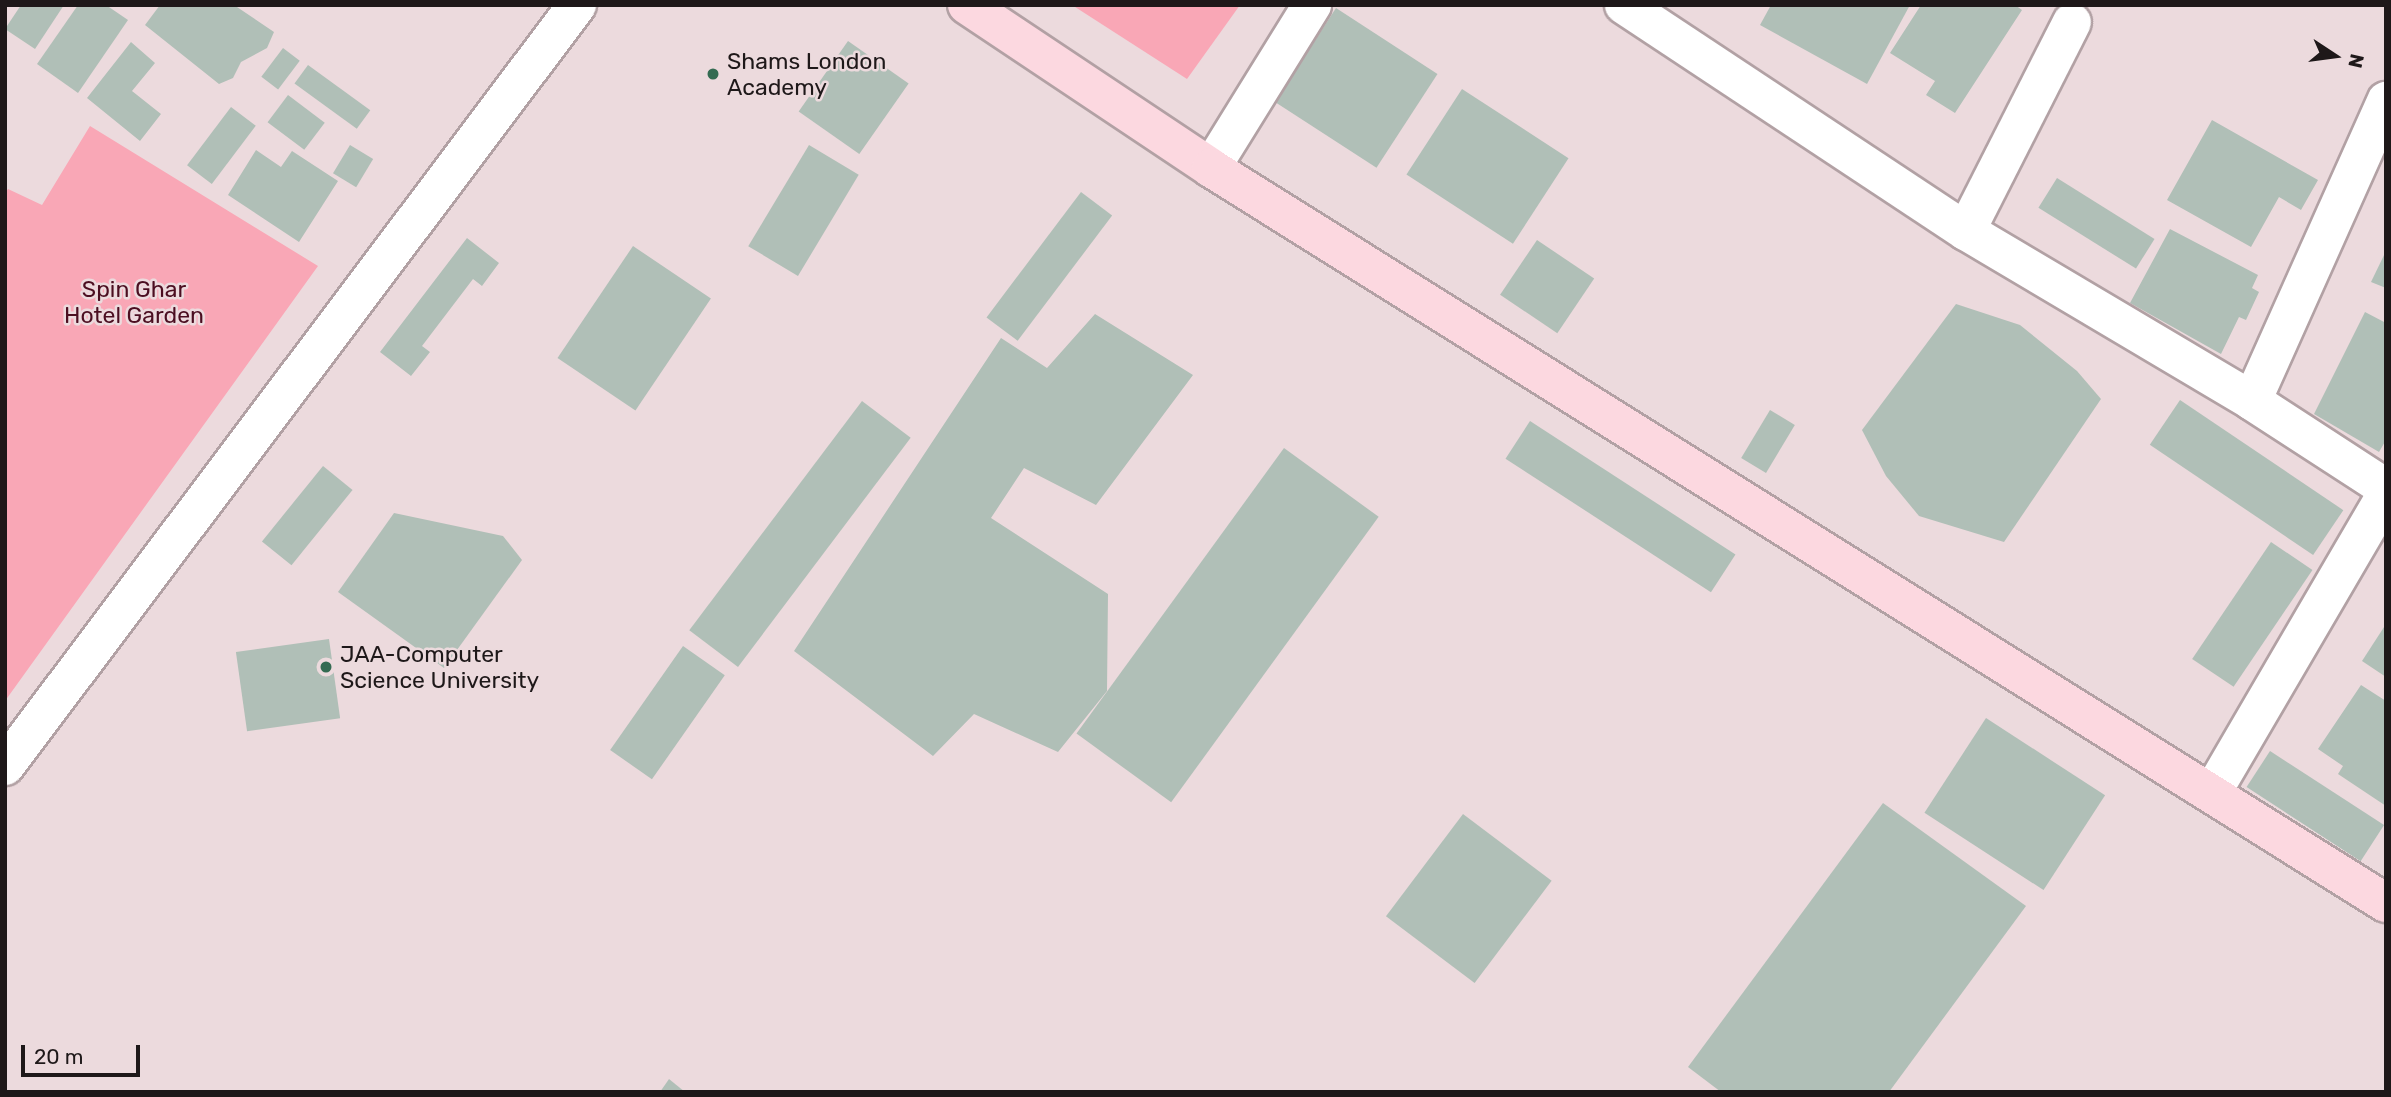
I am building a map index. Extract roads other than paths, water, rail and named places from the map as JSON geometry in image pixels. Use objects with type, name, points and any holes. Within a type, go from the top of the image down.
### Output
[{"type":"street","points":[[5,766],[577,5]]},
{"type":"street","points":[[967,5],[1211,168],[2213,791],[2386,903]]},
{"type":"street","points":[[1211,168],[1312,5]]},
{"type":"street","points":[[1624,5],[1966,231],[2252,401],[2386,488]]},
{"type":"street","points":[[1966,231],[2072,22]]},
{"type":"street","points":[[2252,401],[2386,101]]},
{"type":"street","points":[[2213,791],[2386,495]]},
{"type":"place","name":"Shams London Academy","points":[[713,74]]},
{"type":"place","name":"JAA-Computer Science University","points":[[326,667]]},
{"type":"park label","name":"Spin Ghar Hotel Garden","points":[[134,302]]}]
